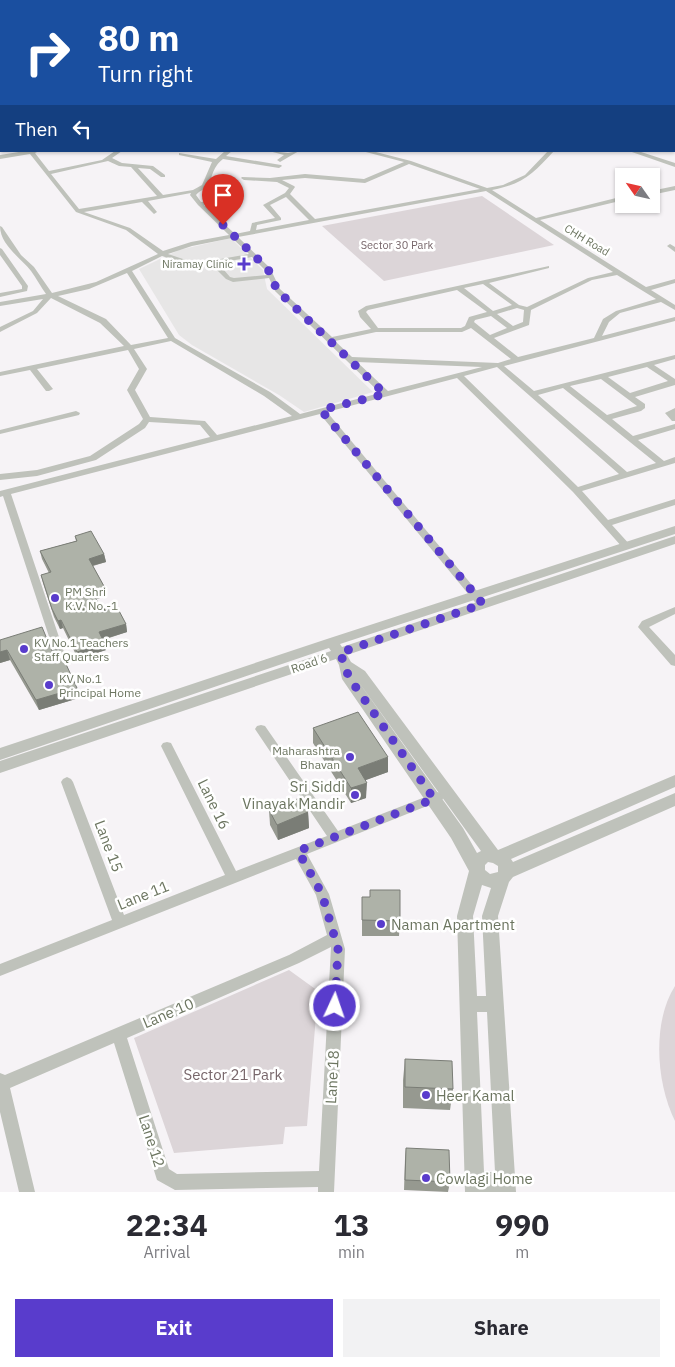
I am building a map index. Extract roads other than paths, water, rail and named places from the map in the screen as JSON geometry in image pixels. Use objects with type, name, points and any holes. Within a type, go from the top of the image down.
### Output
[{"type":"street","points":[[0,157],[34,152],[78,211],[128,229],[162,254],[188,263],[214,263],[255,255]]},
{"type":"street","points":[[48,173],[96,163],[109,159],[118,152]]},
{"type":"street","points":[[78,211],[195,191],[204,186],[219,159],[228,152]]},
{"type":"street","points":[[276,152],[290,155]]},
{"type":"street","points":[[181,154],[219,159],[280,163],[294,152]]},
{"type":"street","name":"CHH Road","points":[[369,152],[409,162],[488,190],[675,308]]},
{"type":"street","points":[[0,304],[83,288],[176,248],[253,232],[488,190],[517,182],[527,176],[550,152]]},
{"type":"street","points":[[635,152],[673,164]]},
{"type":"street","points":[[109,159],[118,164],[151,167],[163,176]]},
{"type":"street","points":[[244,178],[272,179],[305,176],[365,181],[409,162]]},
{"type":"street","points":[[133,166],[161,196]]},
{"type":"street","points":[[253,232],[254,224],[278,219],[266,205],[287,194],[292,189],[291,186],[272,179]]},
{"type":"street","points":[[660,191],[675,188]]},
{"type":"street","points":[[195,191],[193,195],[200,204],[255,255],[272,276],[277,290],[385,394]]},
{"type":"street","points":[[287,194],[313,221]]},
{"type":"street","points":[[200,204],[242,196]]},
{"type":"street","points":[[143,199],[154,212]]},
{"type":"street","points":[[534,220],[615,200]]},
{"type":"street","points":[[0,228],[19,256],[32,268],[50,295],[103,321],[130,348],[143,369],[131,390],[147,419]]},
{"type":"street","points":[[0,250],[9,266],[25,286],[25,290],[0,295]]},
{"type":"street","points":[[214,263],[228,278],[233,280],[272,276]]},
{"type":"street","points":[[0,267],[9,266]]},
{"type":"street","points":[[376,330],[363,315],[362,311],[366,308],[547,267]]},
{"type":"street","points":[[128,270],[172,339],[267,394],[298,416]]},
{"type":"street","points":[[484,282],[517,306],[528,309],[590,279],[620,272]]},
{"type":"street","points":[[645,289],[675,281]]},
{"type":"street","points":[[459,288],[513,329]]},
{"type":"street","points":[[0,330],[35,312],[50,295]]},
{"type":"street","points":[[597,339],[606,322],[618,312],[662,300]]},
{"type":"street","points":[[330,340],[376,330],[462,330],[468,328],[470,323],[478,317],[517,306]]},
{"type":"street","points":[[489,338],[526,323],[528,309]]},
{"type":"street","points":[[59,652],[3,493],[675,320]]},
{"type":"street","points":[[470,323],[517,360]]},
{"type":"street","points":[[0,374],[172,339]]},
{"type":"street","points":[[532,394],[675,357]]},
{"type":"street","points":[[350,359],[499,365],[625,475]]},
{"type":"street","points":[[648,364],[674,383]]},
{"type":"street","points":[[31,367],[49,389]]},
{"type":"street","points":[[458,375],[576,490],[626,546]]},
{"type":"street","points":[[602,376],[642,406],[641,408],[607,418]]},
{"type":"street","points":[[629,396],[674,383]]},
{"type":"street","points":[[565,386],[663,464]]},
{"type":"street","points":[[321,410],[480,600]]},
{"type":"street","points":[[675,410],[671,411],[669,415],[675,419]]},
{"type":"street","points":[[0,431],[76,413]]},
{"type":"street","points":[[147,419],[202,423],[215,438]]},
{"type":"street","points":[[0,477],[37,473],[93,458],[142,426],[147,419]]},
{"type":"street","points":[[633,439],[675,426]]},
{"type":"street","points":[[576,490],[675,460]]},
{"type":"street","points":[[608,524],[675,502]]},
{"type":"street","name":"Road 6","points":[[0,768],[339,653],[626,546],[675,530]]},
{"type":"street","name":"Road 6","points":[[480,600],[675,540]]},
{"type":"street","points":[[675,610],[646,623],[643,627],[675,662]]},
{"type":"street","points":[[339,653],[360,674],[495,856],[505,863],[504,875],[490,916],[506,1188],[475,1187],[466,916],[479,859],[488,855],[495,856],[675,781]]},
{"type":"street","points":[[339,653],[348,676],[458,833],[476,870],[488,881],[675,799]]},
{"type":"street","name":"Road 6","points":[[0,754],[339,653]]},
{"type":"street","points":[[262,729],[334,836]]},
{"type":"street","name":"Lane 16","points":[[167,746],[232,877]]},
{"type":"street","name":"Lane 15","points":[[67,782],[120,922]]},
{"type":"street","name":"Lane 11","points":[[0,967],[120,922],[448,792]]},
{"type":"street","name":"Lane 18","points":[[298,851],[322,894],[338,949],[326,1185]]},
{"type":"street","name":"Lane 10","points":[[0,1084],[294,959],[335,938]]},
{"type":"street","points":[[468,1004],[495,1004]]},
{"type":"street","name":"Lane 12","points":[[118,1034],[163,1174],[169,1179],[175,1182],[326,1185]]},
{"type":"street","points":[[0,1084],[27,1192]]},
{"type":"place","name":"Niramay Clinic","points":[[244,264]]},
{"type":"place","name":"PM Shri K.V. No.-1","points":[[55,598]]},
{"type":"place","name":"KV No.1 Teachers Staff Quarters","points":[[24,649]]},
{"type":"place","name":"KV No.1 Principal Home","points":[[49,685]]},
{"type":"place","name":"Maharashtra Bhavan","points":[[350,757]]},
{"type":"place","name":"Sri Siddi Vinayak Mandir","points":[[355,795]]},
{"type":"place","name":"Naman Apartment","points":[[381,924]]},
{"type":"place","name":"Heer Kamal","points":[[426,1095]]},
{"type":"place","name":"Cowlagi Home","points":[[426,1178]]},
{"type":"park label","name":"Sector 30 Park","points":[[397,245]]},
{"type":"park label","name":"Sector 21 Park","points":[[233,1074]]}]
